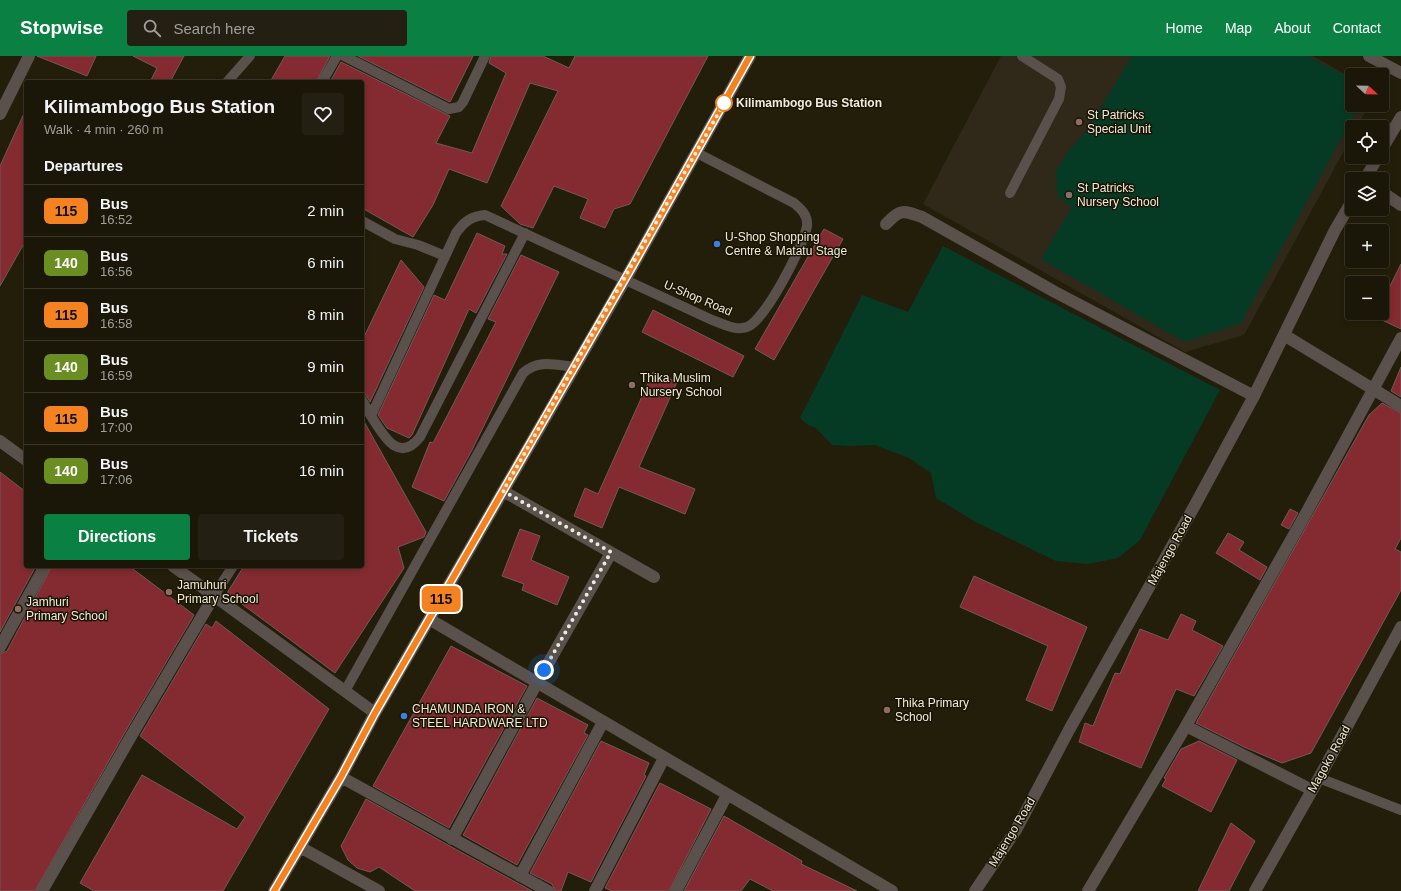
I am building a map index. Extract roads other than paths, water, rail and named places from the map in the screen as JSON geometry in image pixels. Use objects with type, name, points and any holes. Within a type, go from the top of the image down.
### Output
[{"type":"street","points":[[0,114],[29,56]]},
{"type":"street","points":[[274,891],[341,777],[375,713],[625,280],[750,56]]},
{"type":"street","points":[[1369,56],[1401,73]]},
{"type":"street","points":[[1389,138],[1401,117]]},
{"type":"street","points":[[1389,197],[1401,205]]},
{"type":"street","points":[[886,224],[896,213],[903,211],[922,217],[1055,292],[1254,396]]},
{"type":"street","name":"Majengo Road","points":[[975,891],[1016,830],[1069,730],[1254,396],[1335,230],[1345,213]]},
{"type":"street","points":[[1284,335],[1401,406]]},
{"type":"street","points":[[1088,891],[1186,726],[1374,391],[1401,338]]},
{"type":"street","points":[[0,441],[24,459]]},
{"type":"street","points":[[503,491],[654,577]]},
{"type":"street","points":[[452,839],[537,683],[611,552]]},
{"type":"street","points":[[0,647],[44,568]]},
{"type":"street","points":[[176,568],[375,713]]},
{"type":"street","points":[[42,891],[134,730],[214,596]]},
{"type":"street","points":[[429,619],[892,891]]},
{"type":"street","name":"Magoko Road","points":[[1255,891],[1319,778],[1401,627]]},
{"type":"street","points":[[520,876],[603,722]]},
{"type":"street","points":[[1186,726],[1312,790]]},
{"type":"street","points":[[595,891],[664,758]]},
{"type":"street","points":[[341,777],[548,891]]},
{"type":"street","points":[[676,891],[727,795]]},
{"type":"street","points":[[300,847],[379,891]]},
{"type":"lane","points":[[229,80],[250,56]]},
{"type":"lane","points":[[323,80],[337,56]]},
{"type":"lane","points":[[344,56],[449,109],[459,107],[463,102],[485,56]]},
{"type":"lane","points":[[1010,193],[1059,99],[1060,87],[1058,79],[1022,56]]},
{"type":"lane","name":"U-Shop Road","points":[[371,416],[456,233],[464,223],[475,216],[485,215],[712,320],[738,329],[749,326],[766,309],[800,249],[807,225],[804,212],[794,204],[697,153]]},
{"type":"lane","points":[[364,222],[395,239],[418,245],[445,256]]},
{"type":"lane","points":[[364,404],[388,441],[395,447],[409,448],[415,444],[525,233]]},
{"type":"lane","points":[[345,691],[523,373],[530,366],[539,364],[575,367]]},
{"type":"lane","points":[[214,596],[232,568]]},
{"type":"lane","points":[[1319,778],[1401,810]]},
{"type":"place","name":"Kilimambogo Bus Station","points":[[724,103]]},
{"type":"place","name":"St Patricks Special Unit","points":[[1079,122]]},
{"type":"place","name":"St Patricks Nursery School","points":[[1069,195]]},
{"type":"place","name":"U-Shop Shopping Centre & Matatu Stage","points":[[717,244]]},
{"type":"place","name":"Thika Muslim Nursery School","points":[[632,385]]},
{"type":"place","name":"Jamuhuri Primary School","points":[[169,592]]},
{"type":"place","name":"Jamhuri Primary School","points":[[18,609]]},
{"type":"place","name":"Thika Primary School","points":[[887,710]]},
{"type":"place","name":"CHAMUNDA IRON & STEEL HARDWARE LTD","points":[[404,716]]}]
